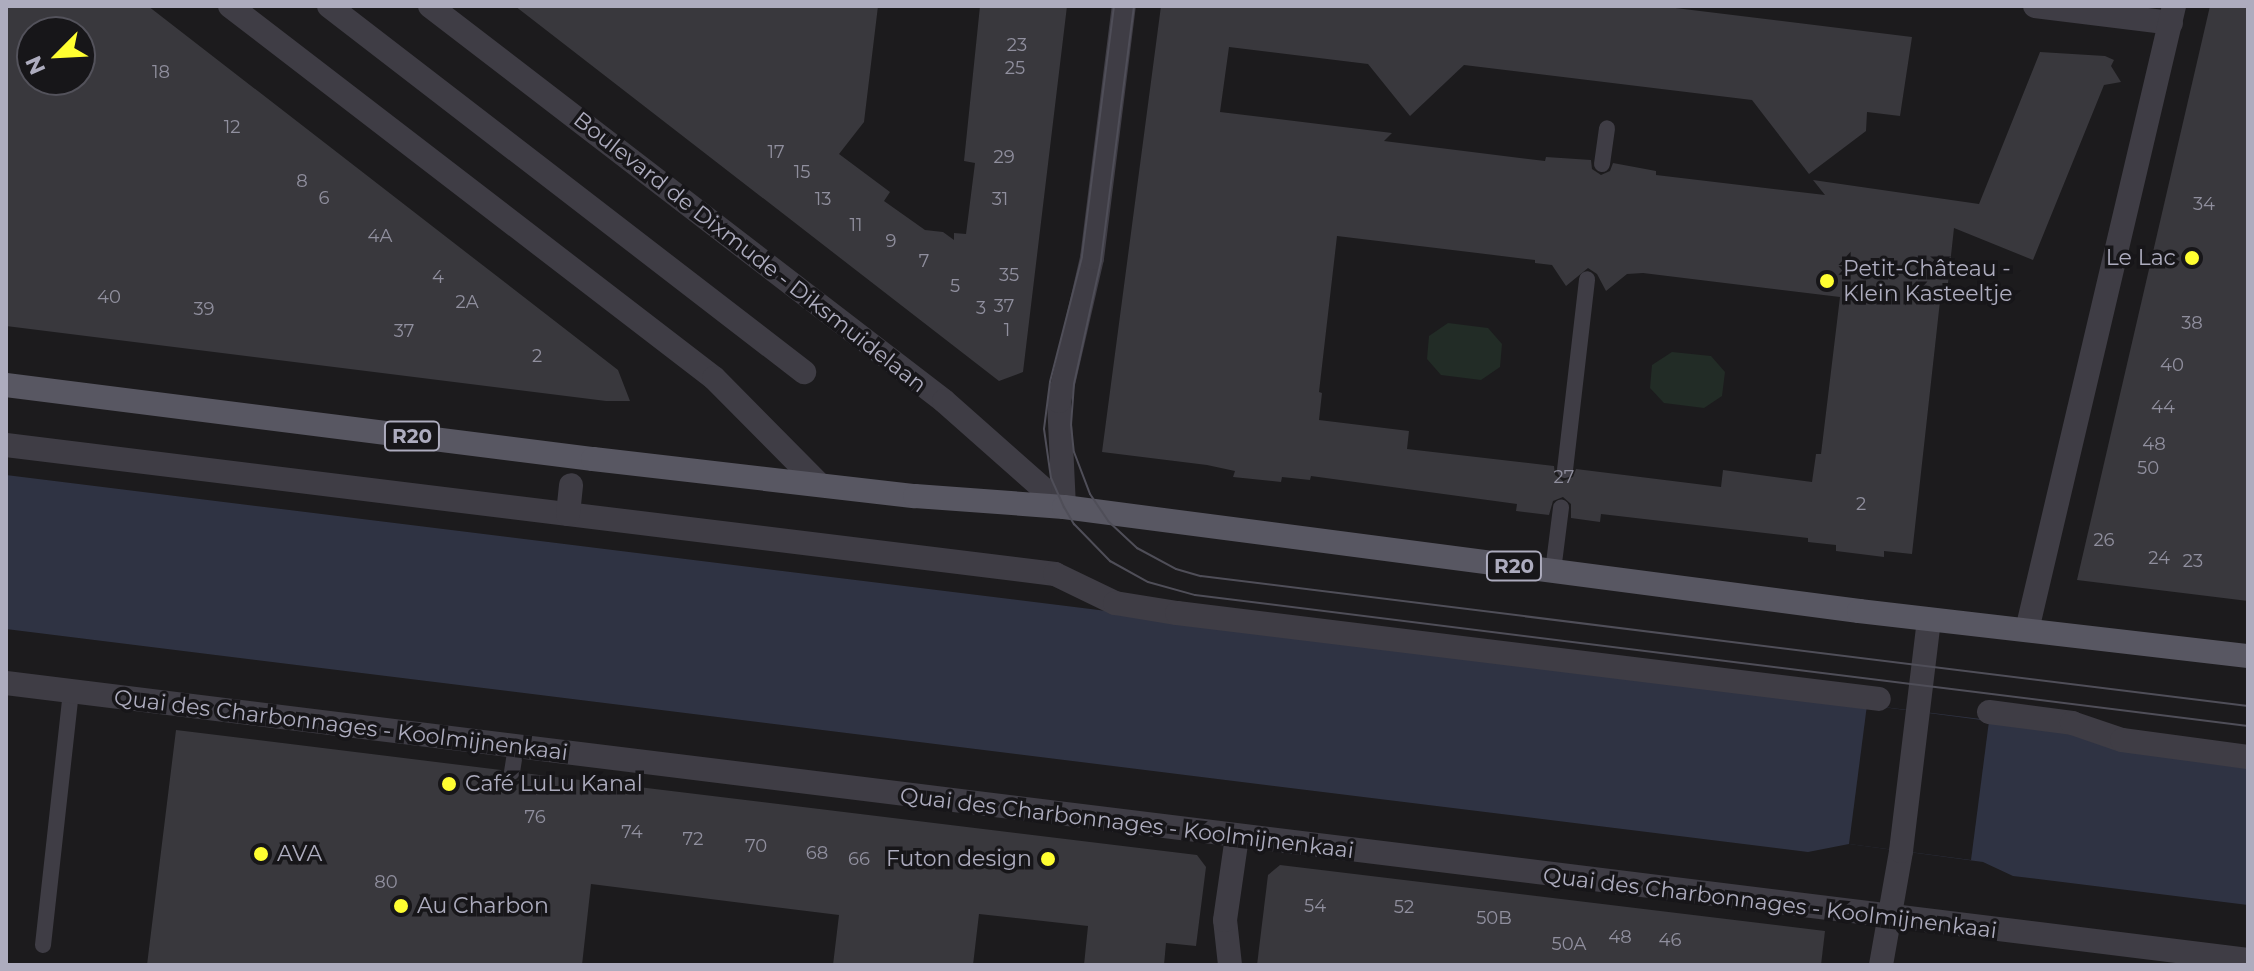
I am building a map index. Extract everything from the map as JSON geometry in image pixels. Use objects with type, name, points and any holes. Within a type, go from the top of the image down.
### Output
[{"type":"main road","name":"R20","points":[[6,385],[819,484],[1064,507],[1929,620],[2248,656]]},
{"type":"street","points":[[230,6],[714,378],[819,484]]},
{"type":"street","points":[[329,6],[804,372]]},
{"type":"street","name":"Boulevard de Dixmude - Diksmuidelaan","points":[[430,6],[944,401],[1064,507]]},
{"type":"street","points":[[1064,507],[1059,401],[1092,258],[1124,6]]},
{"type":"street","points":[[2027,630],[2172,15],[2035,6]]},
{"type":"street","points":[[6,445],[1055,574],[1115,603],[1177,613],[1879,699]]},
{"type":"street","points":[[568,514],[571,485]]},
{"type":"street","points":[[1881,965],[1901,851],[1929,620]]},
{"type":"street","name":"Quai des Charbonnages - Koolmijnenkaai","points":[[6,683],[2248,960]]},
{"type":"street","points":[[1989,712],[2072,723],[2122,740],[2248,757]]},
{"type":"street","points":[[1230,965],[1225,920],[1237,837]]},
{"type":"lane","points":[[1602,164],[1607,128]]},
{"type":"lane","points":[[1565,470],[1587,279]]},
{"type":"lane","points":[[1553,571],[1561,508]]},
{"type":"lane","points":[[43,945],[71,691]]},
{"type":"lane","points":[[512,772],[516,747]]},
{"type":"shaded area","points":[[1448,323],[1488,328],[1502,344],[1500,367],[1481,380],[1441,375],[1427,359],[1429,336]]},
{"type":"shaded area","points":[[1672,352],[1711,356],[1725,372],[1722,396],[1704,408],[1664,403],[1650,388],[1652,365]]},
{"type":"water","points":[[6,475],[2248,752],[2248,905],[2013,876],[1983,862],[1849,844],[1808,852],[6,629]]},
{"type":"pier","points":[[1867,705],[1989,721],[1971,860],[1849,844]]},
{"type":"building","points":[[6,6],[148,6],[618,370],[630,401],[606,401],[6,326]]},
{"type":"building","points":[[515,6],[878,6],[864,122],[839,154],[890,192],[884,201],[925,230],[943,232],[954,240],[954,233],[966,234],[975,163],[964,161],[980,6],[1067,6],[1023,372],[999,381]]},
{"type":"building","name":"Petit-Château - Klein Kasteeltje","points":[[1161,6],[1659,6],[1912,37],[1900,116],[1867,112],[1866,131],[1809,174],[1752,100],[1464,65],[1410,116],[1368,64],[1229,47],[1220,112],[1392,133],[1384,141],[1545,161],[1546,157],[1591,160],[1592,169],[1601,175],[1610,171],[1613,163],[1656,171],[1656,175],[1825,195],[1813,180],[1979,204],[2040,52],[2105,56],[2114,60],[2111,66],[2121,82],[2104,85],[2033,260],[1954,228],[1947,292],[1941,292],[1912,554],[1884,551],[1884,557],[1836,551],[1836,545],[1808,542],[1808,538],[1601,514],[1600,522],[1571,518],[1571,504],[1563,497],[1553,501],[1549,515],[1516,511],[1517,504],[1311,476],[1310,480],[1282,477],[1281,482],[1233,477],[1235,471],[1207,465],[1102,452]],"holes":[[[1337,236],[1535,260],[1535,263],[1552,265],[1566,286],[1588,268],[1597,274],[1606,291],[1627,274],[1643,273],[1840,297],[1821,454],[1816,454],[1812,482],[1723,470],[1721,487],[1576,469],[1573,477],[1563,481],[1555,475],[1554,466],[1407,449],[1409,431],[1319,420],[1322,393],[1319,392]]]},
{"type":"building","points":[[2210,6],[2248,6],[2248,601],[2077,580]]},
{"type":"building","points":[[176,730],[501,770],[505,780],[511,783],[520,779],[523,773],[1197,855],[1206,867],[1196,946],[1166,943],[1164,965],[1084,965],[1088,926],[979,914],[973,965],[833,965],[839,915],[591,884],[582,965],[147,965]]},
{"type":"building","points":[[1280,865],[1825,931],[1821,965],[1257,965],[1268,875]]},
{"type":"tram line","points":[[1114,6],[1082,257],[1050,382],[1044,429],[1051,478],[1064,507],[1074,524],[1110,561],[1148,582],[1195,595],[2248,726]]},
{"type":"tram line","points":[[1134,6],[1101,261],[1074,384],[1071,425],[1074,452],[1090,494],[1108,521],[1137,548],[1176,569],[1201,576],[2248,706]]},
{"type":"place","name":"Le Lac","points":[[2192,258]]},
{"type":"place","name":"Petit-Château - Klein Kasteeltje","points":[[1827,281]]},
{"type":"place","name":"Café LuLu Kanal","points":[[449,784]]},
{"type":"place","name":"AVA","points":[[261,854]]},
{"type":"place","name":"Futon design","points":[[1048,859]]},
{"type":"place","name":"Au Charbon","points":[[401,906]]}]
